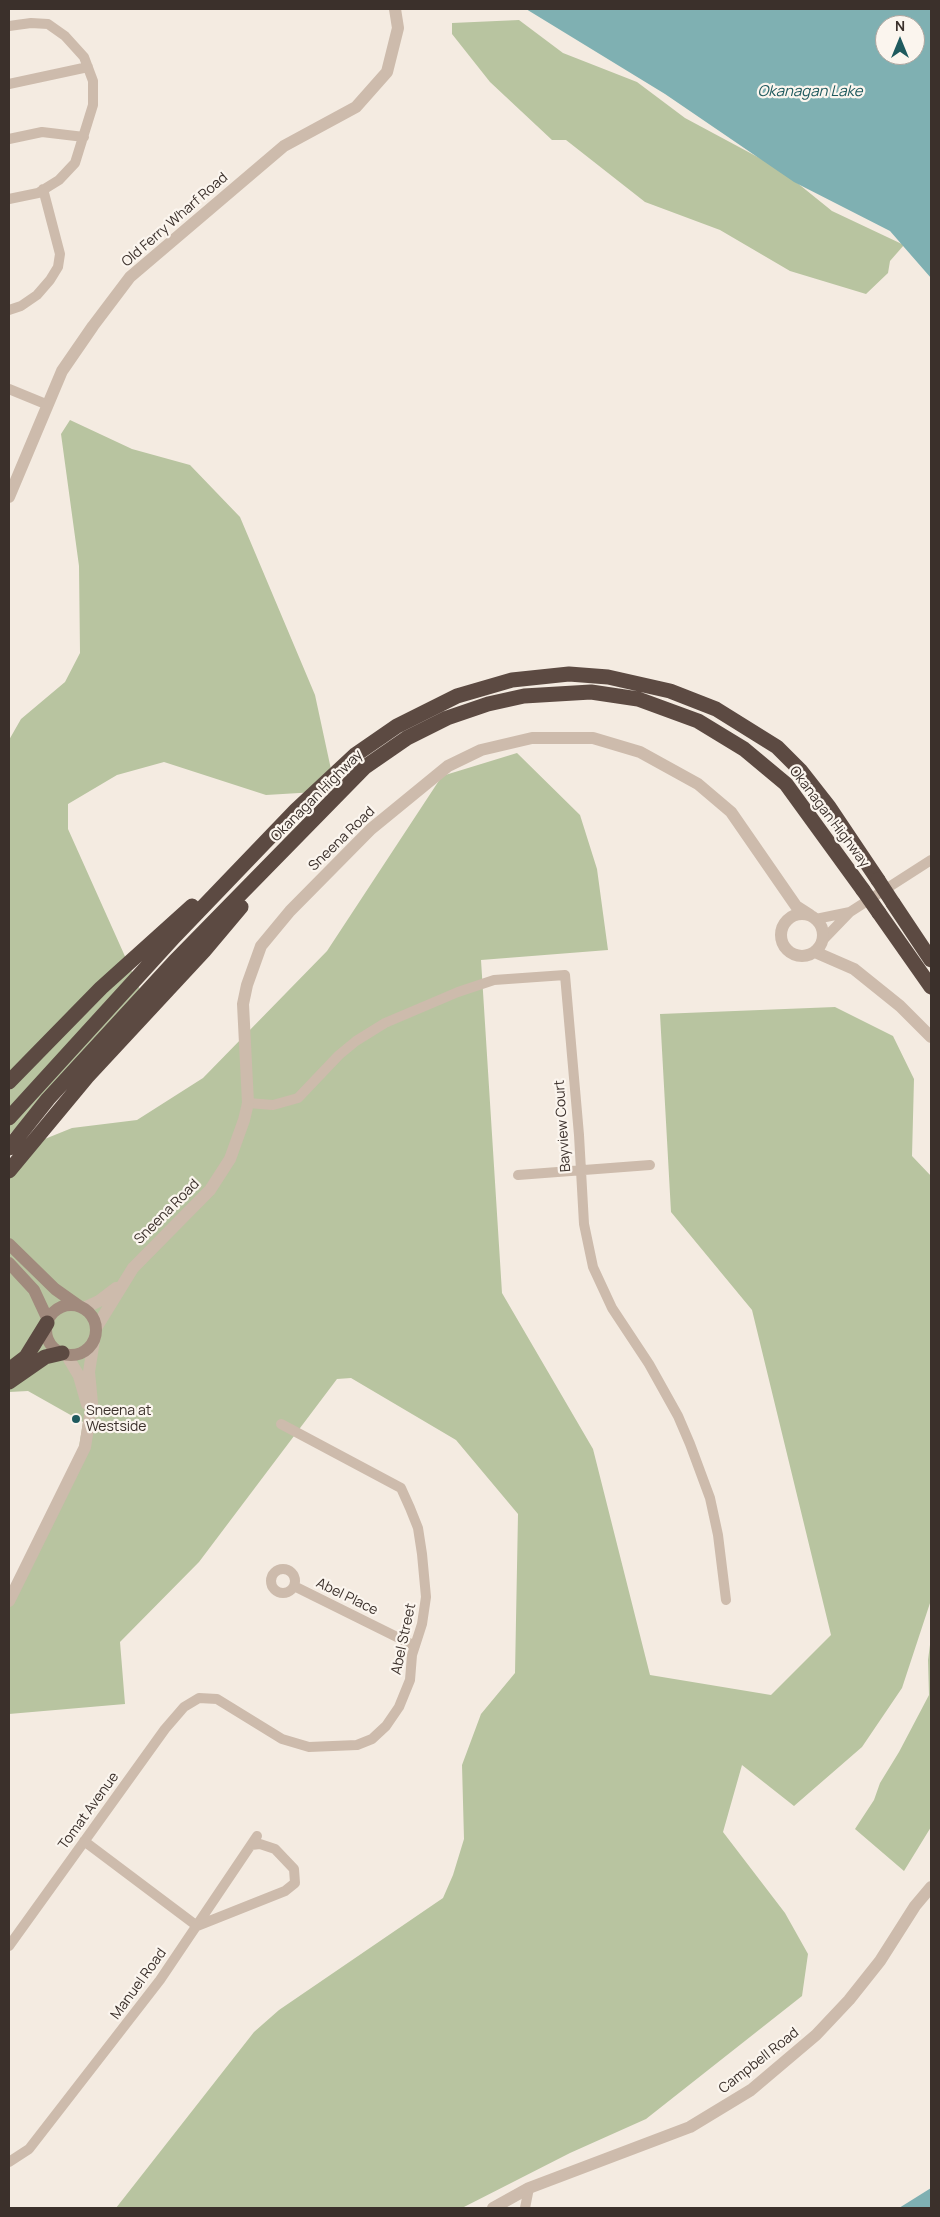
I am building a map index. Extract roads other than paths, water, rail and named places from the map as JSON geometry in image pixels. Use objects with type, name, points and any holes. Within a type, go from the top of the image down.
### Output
[{"type":"highway","name":"Okanagan Highway","points":[[9,1118],[111,1005],[296,810],[362,750],[396,726],[457,696],[512,680],[569,674],[608,677],[670,691],[716,709],[777,747],[816,789],[931,960]]},
{"type":"highway","name":"Okanagan Highway","points":[[9,1148],[48,1099],[174,962],[366,767],[407,738],[447,718],[488,704],[524,696],[591,692],[638,699],[698,721],[744,749],[786,784],[931,988]]},
{"type":"highway","points":[[9,1082],[101,988],[296,810]]},
{"type":"highway","points":[[9,1172],[87,1077],[204,951],[311,823]]},
{"type":"highway","points":[[9,1370],[26,1357],[47,1322]]},
{"type":"highway","points":[[9,1382],[45,1358],[64,1354]]},
{"type":"main road","points":[[9,1244],[55,1289],[92,1316],[95,1334],[83,1352],[64,1354],[50,1343],[47,1336],[47,1322],[34,1290],[9,1263]]},
{"type":"main road","points":[[47,1322],[58,1308],[66,1305],[83,1308]]},
{"type":"street","name":"Old Ferry Wharf Road","points":[[9,497],[62,372],[93,326],[130,278],[284,146],[356,107],[387,72],[398,28],[395,9]]},
{"type":"street","points":[[9,26],[31,22],[48,24],[71,43],[84,57],[93,81],[93,104],[75,163],[59,180],[38,193],[9,199]]},
{"type":"street","points":[[9,84],[88,68]]},
{"type":"street","points":[[9,139],[42,132],[84,137]]},
{"type":"street","points":[[9,310],[21,306],[36,295],[50,280],[58,267],[60,254],[44,189]]},
{"type":"street","points":[[9,389],[48,406]]},
{"type":"street","name":"Sneena Road","points":[[83,1308],[99,1301],[123,1281],[141,1259],[210,1190],[221,1176],[237,1141],[248,1103],[248,1077],[242,1021],[247,984],[262,946],[290,911],[372,829],[448,766],[481,750],[532,738],[592,738],[640,752],[698,784],[731,812],[796,906],[813,917]]},
{"type":"street","points":[[850,912],[813,917],[802,914],[787,920],[781,936],[784,944],[789,951],[797,955],[806,956],[814,952],[850,912],[931,860]]},
{"type":"street","name":"Sneena Road","points":[[776,877],[784,901],[787,920]]},
{"type":"street","points":[[813,917],[821,925],[823,940]]},
{"type":"street","points":[[814,952],[854,970],[900,1006],[931,1037]]},
{"type":"street","name":"Bayview Court","points":[[248,1103],[273,1105],[298,1098],[356,1040],[385,1023],[458,992],[494,980],[565,975],[579,1134],[584,1224],[593,1267],[612,1308],[676,1412],[690,1444],[710,1498],[726,1600]]},
{"type":"street","points":[[518,1175],[650,1165]]},
{"type":"street","name":"Sneena Road","points":[[9,1600],[85,1447],[91,1416],[90,1355],[95,1334],[123,1281]]},
{"type":"street","name":"Sneena Road","points":[[64,1354],[79,1376],[91,1416]]},
{"type":"street","name":"Abel Street","points":[[199,1698],[217,1699],[282,1738],[309,1747],[357,1745],[372,1738],[386,1726],[399,1707],[410,1680],[415,1646],[422,1624],[426,1597],[424,1564],[418,1528],[401,1488],[281,1424]]},
{"type":"street","name":"Abel Place","points":[[294,1586],[415,1646]]},
{"type":"street","name":"Tomat Avenue","points":[[9,1946],[165,1729],[184,1707],[199,1698]]},
{"type":"street","points":[[84,1841],[197,1926]]},
{"type":"street","name":"Manuel Road","points":[[9,2162],[29,2149],[160,1980],[254,1841],[269,1846],[280,1853],[294,1869],[295,1883],[285,1891],[197,1926]]},
{"type":"street","name":"Campbell Road","points":[[493,2208],[528,2188],[690,2127],[751,2090],[816,2035],[849,2000],[880,1960],[915,1906],[931,1887]]},
{"type":"street","points":[[525,2208],[528,2188]]},
{"type":"water","name":"Okanagan Lake","points":[[526,9],[931,9],[931,278],[890,231],[794,182],[665,94]]},
{"type":"water","points":[[931,2188],[931,2208],[899,2208]]},
{"type":"place","name":"Sneena at Westside","points":[[76,1419]]}]
